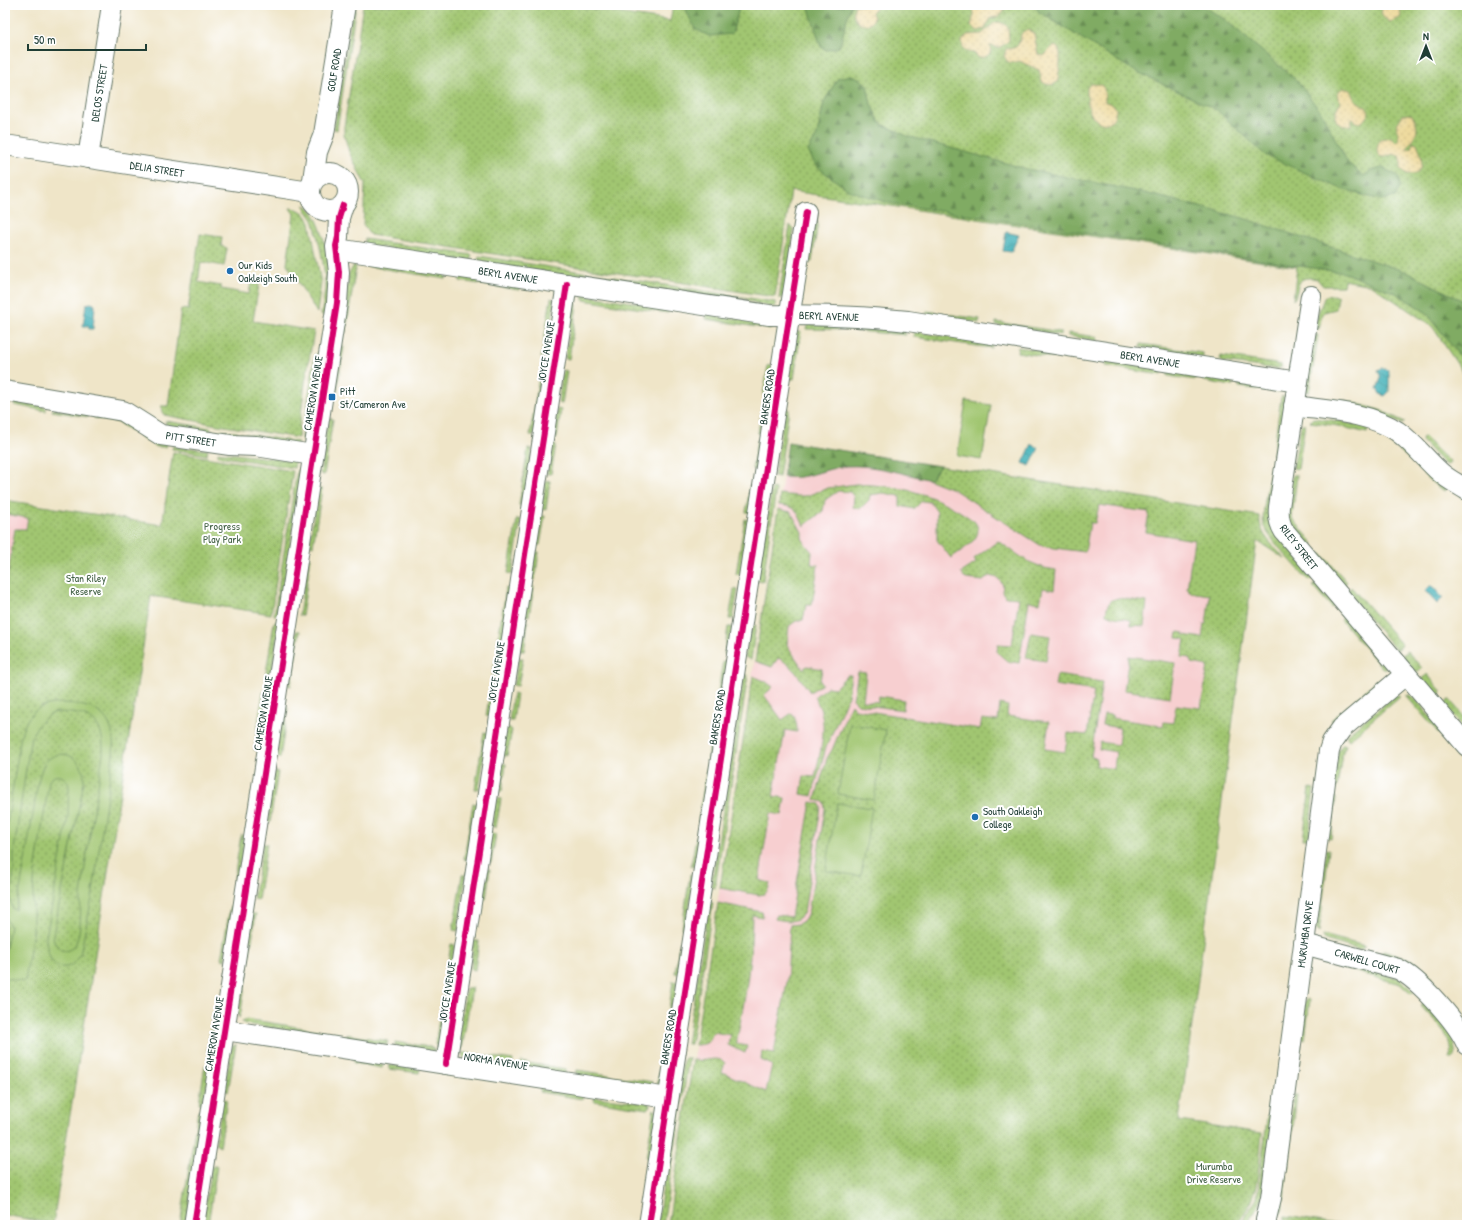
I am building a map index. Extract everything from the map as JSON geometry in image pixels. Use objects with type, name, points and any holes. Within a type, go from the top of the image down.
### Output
[{"type":"street","name":"DELOS STREET","points":[[88,158],[112,5]]},
{"type":"street","name":"GOLF ROAD","points":[[313,193],[318,152],[324,134],[345,5]]},
{"type":"street","name":"GOLF ROAD","points":[[324,134],[330,157],[341,178]]},
{"type":"street","name":"DELIA STREET","points":[[5,145],[313,193]]},
{"type":"street","points":[[323,173],[330,173],[341,178],[347,188],[346,200],[343,205],[333,211],[322,210],[313,193],[317,176],[323,173]]},
{"type":"street","name":"CAMERON AVENUE","points":[[313,193],[328,238],[336,247]]},
{"type":"street","name":"CAMERON AVENUE","points":[[194,1225],[338,297],[339,272],[336,247],[339,218],[343,205]]},
{"type":"street","name":"BAKERS ROAD","points":[[649,1225],[806,212]]},
{"type":"street","name":"BERYL AVENUE","points":[[336,247],[769,315],[880,318],[1298,382]]},
{"type":"street","name":"JOYCE AVENUE","points":[[446,1064],[567,284]]},
{"type":"street","name":"RILEY STREET","points":[[1311,296],[1278,507],[1278,517],[1280,523],[1284,531],[1467,746]]},
{"type":"street","name":"PITT STREET","points":[[5,392],[123,411],[161,435],[230,445],[256,446],[313,455]]},
{"type":"street","points":[[1294,406],[1358,416],[1383,424],[1409,440],[1441,472],[1467,490]]},
{"type":"street","name":"MURUMBA DRIVE","points":[[1266,1225],[1271,1198],[1327,761],[1332,742],[1342,728],[1406,674]]},
{"type":"street","name":"CARWELL COURT","points":[[1304,944],[1398,969],[1408,974],[1455,1024],[1467,1046]]},
{"type":"street","name":"NORMA AVENUE","points":[[225,1030],[668,1098]]},
{"type":"shaded area","name":"South Oakleigh College","points":[[788,442],[1260,516],[1195,999],[668,1225]]},
{"type":"shaded area","points":[[5,500],[30,504],[5,681]]},
{"type":"green space","points":[[353,5],[356,5],[337,130],[334,129]]},
{"type":"green space","points":[[363,5],[567,5],[670,21],[673,5],[1467,5],[1467,379],[1432,326],[1371,285],[1344,280],[1343,286],[1323,286],[1317,279],[1309,278],[1301,281],[1293,300],[1297,267],[791,191],[775,297],[370,235],[363,225],[365,184],[349,152],[344,134]]},
{"type":"green space","points":[[686,5],[740,5],[732,34],[709,36],[695,29],[686,10]]},
{"type":"green space","points":[[808,5],[852,5],[839,47],[827,50],[821,47]]},
{"type":"green space","points":[[1034,5],[1202,5],[1224,19],[1296,80],[1321,112],[1348,163],[1364,176],[1373,170],[1383,168],[1398,176],[1400,187],[1395,197],[1381,200],[1344,190],[1265,155],[1217,110],[1133,70],[1039,12]]},
{"type":"green space","points":[[851,75],[859,78],[867,85],[871,104],[880,123],[907,136],[1027,169],[1145,193],[1243,218],[1407,272],[1467,303],[1467,366],[1427,313],[1396,293],[1345,273],[889,203],[848,190],[816,166],[808,151],[817,135],[824,102],[838,78]]},
{"type":"green space","points":[[304,205],[310,209],[320,227],[327,251],[330,274],[330,290],[326,316],[321,315],[325,282],[321,252],[314,223]]},
{"type":"green space","points":[[290,208],[303,212],[310,223],[321,283],[317,313],[287,264],[294,214]]},
{"type":"green space","points":[[817,222],[812,262],[808,262],[813,228]]},
{"type":"green space","points":[[790,225],[794,230],[785,296],[779,298]]},
{"type":"green space","points":[[200,234],[222,237],[221,246],[227,248],[224,266],[201,262],[198,282],[221,286],[221,289],[249,294],[252,277],[260,278],[253,321],[314,331],[305,383],[298,438],[164,415],[161,406],[168,406],[181,309],[188,310]]},
{"type":"green space","points":[[365,239],[472,255],[470,261],[366,245],[364,243]]},
{"type":"green space","points":[[479,256],[775,302],[776,306],[770,307],[743,298],[697,296],[478,262]]},
{"type":"green space","points":[[364,261],[447,273],[446,279],[361,265]]},
{"type":"green space","points":[[354,265],[356,266],[346,332],[340,331],[349,274]]},
{"type":"green space","points":[[460,277],[519,285],[519,290],[460,281]]},
{"type":"green space","points":[[582,295],[668,307],[668,313],[583,300]]},
{"type":"green space","points":[[1333,295],[1338,297],[1336,309],[1324,312],[1319,329],[1315,328],[1318,313],[1325,296]]},
{"type":"green space","points":[[551,298],[555,300],[546,359],[541,358]]},
{"type":"green space","points":[[574,301],[577,305],[569,359],[565,358]]},
{"type":"green space","points":[[927,311],[980,319],[979,323],[926,314]]},
{"type":"green space","points":[[707,314],[770,324],[770,329],[706,319]]},
{"type":"green space","points":[[996,322],[1061,332],[1061,335],[996,325]]},
{"type":"green space","points":[[808,324],[847,325],[848,330],[806,329]]},
{"type":"green space","points":[[858,325],[904,330],[906,335],[855,331],[855,327]]},
{"type":"green space","points":[[796,332],[801,332],[794,379],[790,379],[788,376]]},
{"type":"green space","points":[[914,332],[992,343],[991,348],[914,337]]},
{"type":"green space","points":[[1068,333],[1097,337],[1097,341],[1068,336]]},
{"type":"green space","points":[[1315,335],[1318,335],[1309,393],[1306,389]]},
{"type":"green space","points":[[1141,344],[1203,353],[1203,357],[1201,358],[1140,347]]},
{"type":"green space","points":[[339,347],[344,347],[336,396],[332,395]]},
{"type":"green space","points":[[1018,347],[1053,352],[1053,358],[1017,352]]},
{"type":"green space","points":[[315,354],[320,355],[306,441],[304,442],[302,440]]},
{"type":"green space","points":[[1221,356],[1276,364],[1281,365],[1282,367],[1277,369],[1222,362],[1220,359]]},
{"type":"green space","points":[[1106,360],[1160,369],[1162,371],[1161,375],[1105,366]]},
{"type":"green space","points":[[768,365],[772,366],[769,396],[763,396]]},
{"type":"green space","points":[[563,370],[567,371],[562,404],[558,403]]},
{"type":"green space","points":[[1171,370],[1195,374],[1197,376],[1196,380],[1168,376],[1168,372]]},
{"type":"green space","points":[[1207,376],[1233,382],[1232,386],[1203,381]]},
{"type":"green space","points":[[539,377],[543,378],[534,435],[530,435]]},
{"type":"green space","points":[[1239,383],[1276,388],[1278,392],[1239,387]]},
{"type":"green space","points":[[1282,396],[1284,397],[1285,401],[1277,462],[1272,461]]},
{"type":"green space","points":[[1344,400],[1380,410],[1405,422],[1403,424],[1344,403]]},
{"type":"green space","points":[[17,401],[44,406],[46,411],[14,405]]},
{"type":"green space","points":[[966,401],[991,405],[982,460],[957,456]]},
{"type":"green space","points":[[762,405],[766,405],[762,434],[758,433]]},
{"type":"green space","points":[[53,409],[88,414],[88,417],[52,411]]},
{"type":"green space","points":[[557,409],[561,410],[557,438],[553,438]]},
{"type":"green space","points":[[785,409],[789,409],[779,477],[774,476]]},
{"type":"green space","points":[[95,416],[114,417],[166,443],[166,447],[157,447],[117,422],[94,418]]},
{"type":"green space","points":[[328,418],[333,419],[324,475],[320,474]]},
{"type":"green space","points":[[1313,418],[1340,421],[1367,428],[1368,430],[1367,433],[1338,426],[1311,422],[1310,421]]},
{"type":"green space","points":[[165,421],[211,428],[210,436],[166,427]]},
{"type":"green space","points":[[1302,424],[1305,424],[1298,469],[1293,468]]},
{"type":"green space","points":[[222,430],[298,442],[297,445],[220,437]]},
{"type":"green space","points":[[1423,437],[1450,462],[1448,465],[1444,464],[1422,441]]},
{"type":"green space","points":[[757,440],[761,441],[756,470],[752,469]]},
{"type":"green space","points":[[1395,441],[1445,486],[1445,491],[1432,482],[1392,445]]},
{"type":"green space","points":[[788,442],[940,466],[930,480],[866,466],[837,467],[808,476],[792,478],[783,477]]},
{"type":"green space","points":[[551,445],[556,445],[551,474],[547,474]]},
{"type":"green space","points":[[173,446],[208,450],[207,455],[172,449]]},
{"type":"green space","points":[[528,448],[532,449],[523,506],[519,505]]},
{"type":"green space","name":"Stan Riley Reserve","points":[[173,452],[293,471],[271,614],[151,596],[53,1224],[5,1215],[5,594],[15,529],[26,529],[28,518],[5,514],[5,500],[162,525]]},
{"type":"green space","points":[[218,452],[295,461],[294,468],[218,456]]},
{"type":"green space","name":"South Oakleigh College","points":[[940,466],[1260,516],[1260,523],[1264,534],[1285,559],[1257,541],[1179,1121],[1262,1133],[1255,1191],[1252,1202],[1239,1225],[668,1225],[693,1059],[722,1060],[725,1063],[722,1072],[766,1092],[772,1065],[761,1060],[762,1051],[774,1053],[787,982],[790,925],[798,924],[803,921],[808,914],[825,809],[824,802],[815,800],[827,758],[832,750],[851,704],[855,709],[980,729],[982,719],[998,721],[1000,704],[1008,706],[1007,716],[1049,722],[1045,749],[1065,752],[1068,733],[1087,735],[1094,691],[1055,685],[1057,675],[1102,682],[1091,757],[1097,758],[1096,766],[1114,769],[1116,752],[1099,749],[1100,742],[1118,745],[1120,728],[1102,725],[1104,714],[1112,715],[1112,718],[1163,726],[1164,722],[1173,723],[1176,705],[1201,708],[1208,666],[1191,663],[1191,658],[1182,657],[1185,639],[1177,638],[1178,632],[1184,633],[1184,635],[1202,638],[1204,624],[1206,624],[1210,595],[1189,592],[1189,589],[1187,589],[1194,540],[1146,532],[1149,512],[1099,505],[1095,523],[1090,523],[1085,552],[1040,545],[953,489],[930,480]]},
{"type":"green space","points":[[297,470],[302,470],[279,615],[274,615]]},
{"type":"green space","points":[[1270,471],[1274,472],[1269,515],[1312,579],[1309,581],[1271,538],[1264,526],[1264,507]]},
{"type":"green space","points":[[1292,475],[1297,475],[1292,518],[1314,544],[1309,547],[1290,525],[1287,515]]},
{"type":"green space","points":[[546,480],[550,481],[546,510],[541,509]]},
{"type":"green space","points":[[856,484],[904,489],[946,504],[960,511],[974,521],[978,532],[976,538],[951,558],[937,540],[937,512],[930,502],[922,501],[914,509],[900,506],[900,496],[883,493],[870,495],[869,500],[860,509],[853,507],[854,497],[850,492],[838,491],[825,500],[823,511],[804,526],[796,510],[779,505],[780,494],[806,496],[828,488]]},
{"type":"green space","points":[[750,485],[754,486],[750,513],[746,512]]},
{"type":"green space","points":[[772,488],[776,489],[763,581],[757,580]]},
{"type":"green space","points":[[318,489],[322,489],[313,546],[309,545]]},
{"type":"green space","points":[[778,509],[791,512],[802,532],[802,538],[812,552],[811,564],[818,565],[812,605],[806,605],[803,620],[796,621],[789,626],[787,645],[803,669],[807,666],[822,669],[820,681],[822,684],[810,692],[788,664],[778,658],[772,667],[755,661]]},
{"type":"green space","points":[[541,516],[545,516],[540,545],[536,545]]},
{"type":"green space","points":[[517,519],[521,520],[512,574],[508,573]]},
{"type":"green space","points":[[745,519],[749,520],[740,575],[736,574]]},
{"type":"green space","points":[[998,541],[1027,561],[1044,568],[1056,570],[1054,590],[1043,588],[1040,603],[1029,601],[1019,663],[1007,661],[997,652],[998,644],[1012,645],[1019,598],[1006,597],[1002,592],[1003,585],[998,578],[989,576],[983,581],[966,579],[961,573],[976,563],[974,559]]},
{"type":"green space","points":[[535,552],[539,552],[535,580],[531,580]]},
{"type":"green space","points":[[1322,554],[1347,582],[1344,585],[1341,584],[1319,559],[1319,556]]},
{"type":"green space","points":[[308,558],[311,558],[302,616],[299,615]]},
{"type":"green space","points":[[1316,584],[1335,606],[1332,608],[1313,586]]},
{"type":"green space","points":[[529,587],[534,587],[529,616],[525,615]]},
{"type":"green space","points":[[1351,587],[1402,645],[1399,649],[1395,649],[1348,593],[1348,590]]},
{"type":"green space","points":[[506,588],[512,590],[501,648],[497,647]]},
{"type":"green space","points":[[734,589],[738,590],[733,619],[729,619]]},
{"type":"green space","points":[[1118,598],[1147,602],[1144,626],[1131,625],[1131,620],[1106,614],[1109,603]]},
{"type":"green space","points":[[1344,617],[1347,617],[1384,662],[1386,668],[1384,670],[1341,620]]},
{"type":"green space","points":[[274,622],[279,624],[271,678],[268,680],[265,679]]},
{"type":"green space","points":[[524,622],[528,622],[524,651],[520,651]]},
{"type":"green space","points":[[754,625],[756,625],[751,660],[745,657],[748,637]]},
{"type":"green space","points":[[728,627],[732,627],[728,655],[724,654]]},
{"type":"green space","points":[[296,631],[300,631],[291,686],[287,685]]},
{"type":"green space","points":[[1031,633],[1050,636],[1046,661],[1026,658]]},
{"type":"green space","points":[[1407,651],[1422,668],[1418,671],[1415,671],[1403,657],[1403,654]]},
{"type":"green space","points":[[1129,656],[1175,663],[1170,697],[1124,690]]},
{"type":"green space","points":[[519,658],[523,658],[518,686],[513,685]]},
{"type":"green space","points":[[495,661],[498,661],[492,717],[486,716]]},
{"type":"green space","points":[[723,661],[727,661],[719,717],[714,716]]},
{"type":"green space","points":[[858,672],[866,673],[863,701],[878,702],[879,696],[904,700],[903,710],[858,704],[853,699]]},
{"type":"green space","points":[[1427,674],[1442,692],[1438,696],[1436,696],[1422,680]]},
{"type":"green space","points":[[744,675],[748,675],[715,888],[711,887]]},
{"type":"green space","points":[[847,675],[851,675],[848,696],[825,750],[812,796],[801,794],[804,776],[815,777],[823,736],[822,716],[814,697],[827,687],[835,688]]},
{"type":"green space","points":[[753,676],[765,681],[773,687],[764,695],[782,720],[792,713],[797,729],[797,732],[785,730],[773,796],[785,798],[782,815],[770,813],[759,880],[770,883],[766,893],[759,895],[720,888]]},
{"type":"green space","points":[[1381,677],[1383,678],[1383,681],[1336,722],[1331,720],[1335,717]]},
{"type":"green space","points":[[263,692],[268,696],[260,750],[254,750]]},
{"type":"green space","points":[[513,693],[517,694],[513,721],[509,721]]},
{"type":"green space","points":[[1396,695],[1399,695],[1399,697],[1349,740],[1347,738],[1347,734]]},
{"type":"green space","points":[[1409,695],[1415,698],[1452,743],[1449,745],[1406,696]]},
{"type":"green space","points":[[1449,699],[1467,720],[1467,726],[1465,728],[1445,707],[1445,703]]},
{"type":"green space","points":[[65,703],[88,707],[104,716],[109,723],[112,732],[113,755],[92,898],[80,955],[76,961],[66,967],[61,967],[53,962],[48,952],[46,937],[68,817],[69,786],[66,780],[60,776],[54,776],[49,781],[35,872],[33,894],[33,930],[25,981],[5,978],[5,953],[10,926],[5,917],[5,837],[21,735],[24,726],[36,710],[48,705]],"holes":[[[56,712],[86,716],[97,725],[101,732],[103,754],[81,895],[78,937],[74,946],[70,950],[64,951],[57,946],[53,935],[84,782],[82,767],[76,760],[68,755],[56,755],[45,763],[38,785],[16,910],[13,909],[10,900],[14,870],[14,850],[30,742],[36,728],[43,720]]]},
{"type":"green space","points":[[282,707],[288,708],[280,758],[274,757]]},
{"type":"green space","points":[[850,724],[886,730],[874,800],[838,794]]},
{"type":"green space","points":[[509,727],[512,730],[507,756],[505,756],[502,754],[506,728]]},
{"type":"green space","points":[[712,731],[716,731],[712,760],[708,759]]},
{"type":"green space","points":[[484,732],[488,733],[479,789],[475,789]]},
{"type":"green space","points":[[1343,744],[1346,745],[1342,754],[1337,788],[1333,787],[1338,751]]},
{"type":"green space","points":[[1459,749],[1467,758],[1467,766],[1453,751]]},
{"type":"green space","points":[[501,763],[506,764],[502,791],[499,792],[497,790]]},
{"type":"green space","points":[[707,766],[710,766],[704,824],[698,823]]},
{"type":"green space","points":[[274,772],[278,772],[270,823],[267,822]]},
{"type":"green space","points":[[1310,788],[1314,789],[1309,838],[1303,839]]},
{"type":"green space","points":[[1333,797],[1336,798],[1331,838],[1326,837]]},
{"type":"green space","points":[[495,799],[501,799],[496,828],[492,826]]},
{"type":"green space","points":[[811,802],[820,804],[821,807],[804,912],[801,916],[792,921],[775,919],[777,915],[791,917]]},
{"type":"green space","points":[[473,803],[477,804],[469,861],[464,859]]},
{"type":"green space","points":[[837,803],[872,808],[861,876],[826,871]]},
{"type":"green space","points":[[490,834],[496,834],[491,863],[486,861]]},
{"type":"green space","points":[[241,835],[245,836],[236,891],[232,890]]},
{"type":"green space","points":[[696,837],[701,837],[695,867],[691,866]]},
{"type":"green space","points":[[263,844],[267,844],[258,900],[253,899]]},
{"type":"green space","points":[[1326,849],[1329,850],[1319,933],[1316,929]]},
{"type":"green space","points":[[486,869],[490,869],[486,899],[481,898]]},
{"type":"green space","points":[[690,874],[694,875],[686,930],[682,928]]},
{"type":"green space","points":[[462,875],[466,875],[458,931],[453,930]]},
{"type":"green space","points":[[709,902],[713,903],[691,1044],[687,1044]]},
{"type":"green space","points":[[718,903],[762,912],[763,915],[762,917],[752,915],[751,948],[736,1044],[747,1046],[745,1053],[728,1045],[730,1035],[713,1032],[711,1038],[707,1042],[695,1045]]},
{"type":"green space","points":[[230,907],[234,909],[225,960],[221,959]]},
{"type":"green space","points":[[252,914],[256,914],[239,1018],[236,1010]]},
{"type":"green space","points":[[1323,935],[1365,946],[1359,950],[1325,940]]},
{"type":"green space","points":[[473,941],[479,941],[475,970],[471,969]]},
{"type":"green space","points":[[451,944],[455,945],[449,982],[445,982]]},
{"type":"green space","points":[[679,945],[683,946],[679,974],[675,973]]},
{"type":"green space","points":[[1384,951],[1411,960],[1422,967],[1433,978],[1429,981],[1412,966],[1383,956],[1382,953]]},
{"type":"green space","points":[[1322,959],[1399,978],[1414,992],[1411,994],[1400,984],[1320,962]]},
{"type":"green space","points":[[673,981],[677,982],[671,1035],[665,1034]]},
{"type":"green space","points":[[466,988],[472,988],[462,1049],[457,1046]]},
{"type":"green space","points":[[443,995],[447,996],[441,1043],[439,1045],[435,1045]]},
{"type":"green space","points":[[1307,999],[1310,1000],[1305,1039],[1302,1038],[1305,1001]]},
{"type":"green space","points":[[1424,1001],[1450,1034],[1455,1049],[1455,1057],[1453,1059],[1450,1059],[1449,1043],[1442,1029],[1420,1005]]},
{"type":"green space","points":[[213,1013],[217,1014],[211,1051],[207,1051]]},
{"type":"green space","points":[[246,1019],[323,1031],[323,1035],[245,1024],[242,1022]]},
{"type":"green space","points":[[345,1034],[388,1041],[387,1045],[345,1039]]},
{"type":"green space","points":[[395,1042],[430,1047],[435,1050],[428,1053],[395,1046]]},
{"type":"green space","points":[[664,1042],[668,1043],[663,1081],[657,1085]]},
{"type":"green space","points":[[236,1044],[228,1092],[224,1090],[231,1048]]},
{"type":"green space","points":[[461,1053],[513,1060],[512,1066],[466,1059]]},
{"type":"green space","points":[[685,1058],[689,1058],[663,1225],[657,1225],[683,1061]]},
{"type":"green space","points":[[354,1059],[383,1064],[382,1068],[354,1063]]},
{"type":"green space","points":[[521,1062],[566,1069],[566,1072],[563,1074],[520,1068]]},
{"type":"green space","points":[[205,1065],[211,1067],[203,1103],[199,1103]]},
{"type":"green space","points":[[390,1065],[420,1069],[419,1073],[389,1069]]},
{"type":"green space","points":[[577,1070],[653,1082],[651,1087],[576,1076]]},
{"type":"green space","points":[[540,1088],[583,1094],[582,1099],[540,1092]]},
{"type":"green space","points":[[1294,1095],[1297,1095],[1288,1168],[1285,1167]]},
{"type":"green space","points":[[595,1097],[649,1103],[651,1106],[647,1109],[594,1101]]},
{"type":"green space","points":[[227,1099],[220,1147],[215,1144],[223,1100]]},
{"type":"green space","points":[[1269,1104],[1273,1104],[1274,1108],[1263,1196],[1259,1206],[1248,1222],[1243,1223],[1245,1216],[1257,1198]]},
{"type":"green space","points":[[654,1109],[658,1113],[650,1158],[646,1158]]},
{"type":"green space","points":[[198,1110],[203,1110],[186,1225],[180,1225]]},
{"type":"green space","points":[[217,1166],[208,1225],[202,1225],[211,1168]]},
{"type":"green space","points":[[1284,1175],[1287,1176],[1282,1213],[1278,1207]]},
{"type":"green space","points":[[1285,1216],[1342,1225],[1299,1224],[1285,1219]]},
{"type":"sand","points":[[855,5],[879,5],[872,12],[874,18],[870,23],[860,24],[855,18]]},
{"type":"sand","points":[[972,5],[1005,5],[1004,11],[1001,14],[997,17],[991,18],[985,29],[978,31],[971,26],[974,14]]},
{"type":"sand","points":[[1383,5],[1411,5],[1408,10],[1400,10],[1400,18],[1390,22],[1381,14]]},
{"type":"sand","points":[[999,22],[1008,27],[1009,40],[1005,44],[998,48],[990,46],[991,52],[989,55],[981,58],[964,48],[962,41],[967,35],[982,34],[994,23]]},
{"type":"sand","points":[[1027,30],[1034,33],[1038,54],[1044,56],[1051,48],[1058,48],[1060,53],[1060,65],[1058,80],[1055,84],[1049,85],[1042,82],[1039,70],[1019,61],[1011,63],[1007,61],[1004,56],[1006,49],[1014,48],[1018,45],[1022,33]]},
{"type":"sand","points":[[1090,84],[1102,86],[1104,88],[1105,102],[1110,103],[1116,108],[1116,113],[1110,122],[1099,122],[1090,113],[1087,88]]},
{"type":"sand","points":[[1343,88],[1351,90],[1357,102],[1367,108],[1368,113],[1361,123],[1356,122],[1352,118],[1351,125],[1344,126],[1336,121],[1336,110],[1340,102],[1337,94]]},
{"type":"sand","points":[[1403,115],[1412,115],[1416,121],[1417,131],[1407,149],[1411,148],[1413,142],[1417,143],[1422,159],[1421,168],[1414,174],[1407,174],[1401,169],[1401,158],[1399,156],[1394,154],[1384,157],[1379,155],[1377,150],[1380,139],[1391,137],[1394,141],[1398,141],[1399,137],[1396,127],[1397,124]]},
{"type":"water","points":[[1006,232],[1019,235],[1011,252],[1003,251]]},
{"type":"water","points":[[91,303],[95,306],[93,329],[89,329],[88,326],[83,326],[86,304]]},
{"type":"water","points":[[1382,368],[1388,370],[1389,373],[1389,392],[1385,396],[1380,394],[1377,389],[1381,378],[1378,370]]},
{"type":"water","points":[[1032,444],[1039,448],[1030,466],[1023,463]]},
{"type":"water","points":[[1431,585],[1443,598],[1437,604],[1425,591]]},
{"type":"cycle path","points":[[194,1225],[337,303],[339,272],[336,246],[339,218],[343,205]]},
{"type":"cycle path","points":[[649,1225],[806,212]]},
{"type":"cycle path","points":[[446,1064],[567,284]]},
{"type":"place","name":"Our Kids Oakleigh South","points":[[230,271]]},
{"type":"place","name":"Pitt St/Cameron Ave","points":[[332,397]]},
{"type":"place","name":"South Oakleigh College","points":[[975,817]]},
{"type":"park label","name":"Progress Play Park","points":[[222,532]]},
{"type":"park label","name":"Murumba Drive Reserve","points":[[1214,1172]]}]
